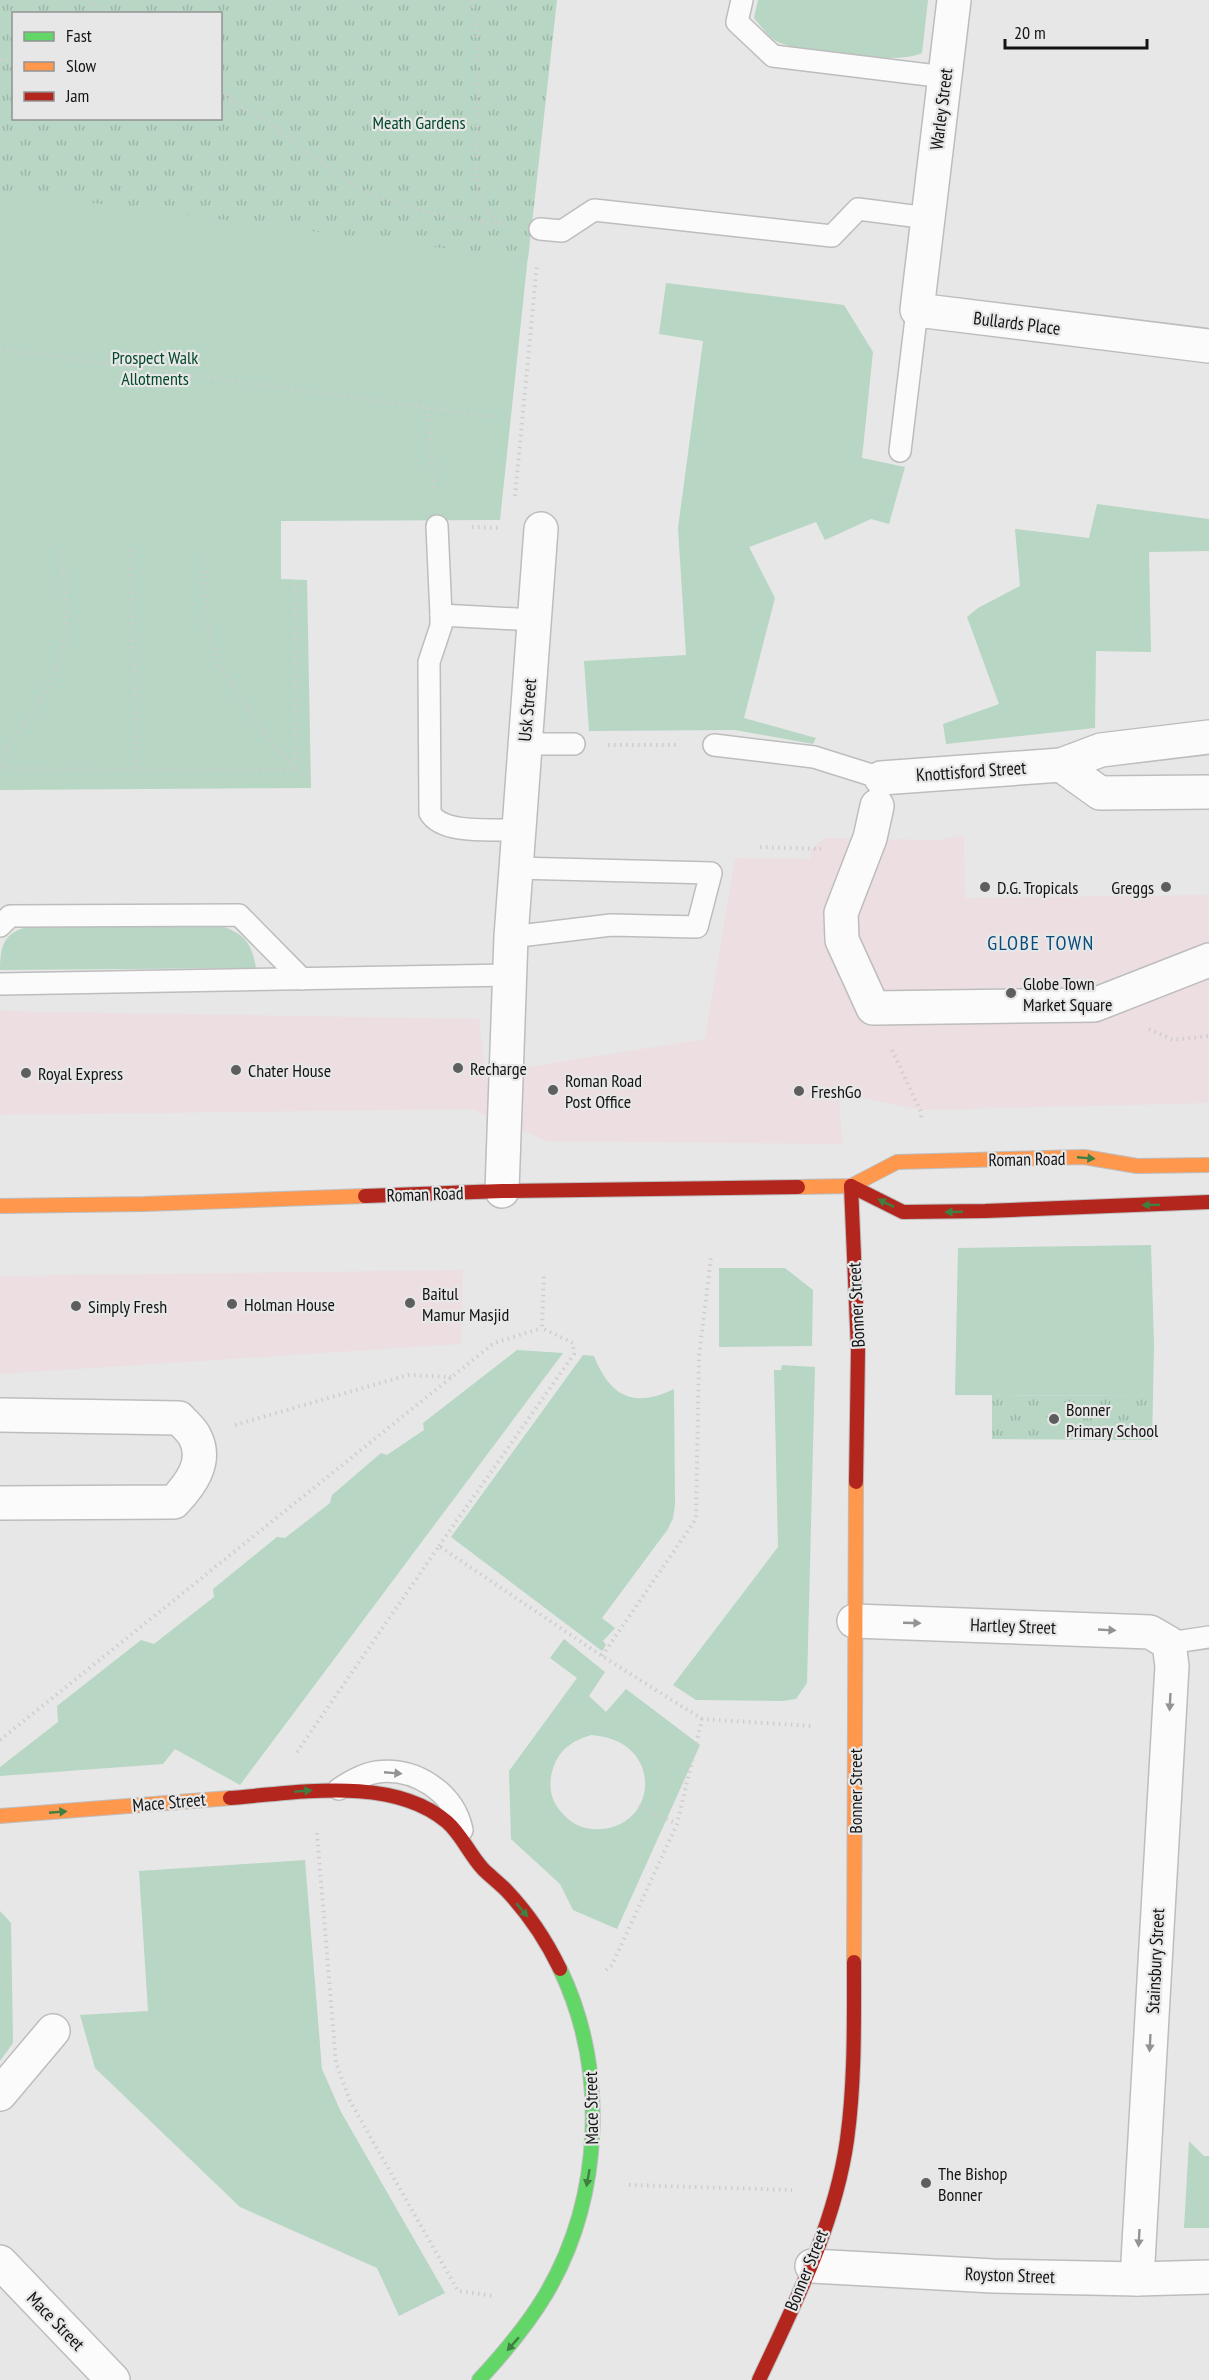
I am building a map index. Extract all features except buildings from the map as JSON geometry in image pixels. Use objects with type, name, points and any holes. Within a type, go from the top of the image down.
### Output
[{"type":"street","name":"Warley Street","points":[[928,218],[954,0]]},
{"type":"street","points":[[917,310],[928,218]]},
{"type":"street","name":"Bullards Place","points":[[917,310],[1209,346]]},
{"type":"street","name":"Usk Street","points":[[502,1191],[511,937],[541,529]]},
{"type":"street","name":"Knottisford Street","points":[[879,792],[1061,765],[1101,750],[1209,736]]},
{"type":"street","points":[[1061,765],[1100,793],[1209,792]]},
{"type":"street","points":[[879,792],[866,850],[841,913],[842,940],[873,1008],[1094,1005],[1209,960]]},
{"type":"street","name":"Roman Road","points":[[0,1206],[144,1204],[502,1191],[850,1186],[897,1162],[1084,1157],[1137,1166],[1209,1165]]},
{"type":"street","name":"Roman Road","points":[[850,1186],[903,1212],[1209,1202]]},
{"type":"street","name":"Bonner Street","points":[[759,2380],[812,2266],[836,2191],[848,2141],[852,2081],[858,1350],[850,1186]]},
{"type":"street","points":[[0,1415],[179,1418],[195,1437],[200,1458],[191,1485],[174,1502],[0,1503]]},
{"type":"street","name":"Hartley Street","points":[[854,1620],[1150,1632],[1169,1643]]},
{"type":"street","name":"Stainsbury Street","points":[[1137,2279],[1172,1666],[1169,1643]]},
{"type":"street","name":"Mace Street","points":[[0,1816],[339,1790]]},
{"type":"street","name":"Mace Street","points":[[465,1841],[482,1867],[528,1915],[562,1972],[585,2041],[593,2090],[593,2137],[586,2186],[569,2247],[542,2304],[522,2334],[499,2361],[478,2380]]},
{"type":"street","points":[[0,2094],[53,2031]]},
{"type":"street","name":"Mace Street","points":[[0,2262],[113,2380]]},
{"type":"street","name":"Royston Street","points":[[812,2266],[993,2276],[1137,2279],[1209,2277]]},
{"type":"lane","points":[[742,0],[737,22],[773,56],[945,77]]},
{"type":"lane","points":[[540,229],[562,231],[594,210],[832,236],[858,208],[928,218]]},
{"type":"lane","points":[[900,451],[917,310]]},
{"type":"lane","points":[[437,526],[441,626],[429,662],[430,813],[434,820],[447,827],[518,830]]},
{"type":"lane","points":[[441,615],[534,620]]},
{"type":"lane","points":[[524,744],[574,744]]},
{"type":"lane","points":[[714,745],[814,757],[879,792]]},
{"type":"lane","points":[[511,937],[611,925],[697,927],[711,873],[516,868]]},
{"type":"lane","points":[[0,926],[10,916],[239,915],[302,979]]},
{"type":"lane","points":[[0,984],[510,975]]},
{"type":"lane","points":[[1169,1643],[1209,1637]]},
{"type":"lane","name":"Mace Street","points":[[339,1790],[357,1778],[377,1772],[397,1772],[418,1777],[436,1788],[450,1803],[460,1821],[465,1841]]},
{"type":"path","points":[[87,0],[104,12]]},
{"type":"path","points":[[222,91],[355,185],[382,198],[434,213],[510,226],[496,219],[484,205],[478,186],[479,67],[477,30],[472,0]]},
{"type":"path","points":[[222,99],[244,106]]},
{"type":"path","points":[[538,260],[512,528],[541,529]]},
{"type":"path","points":[[0,349],[496,417]]},
{"type":"path","points":[[428,408],[435,497]]},
{"type":"path","points":[[0,756],[39,704],[56,671],[65,632],[63,547]]},
{"type":"path","points":[[130,550],[137,768]]},
{"type":"path","points":[[203,553],[209,635],[220,668],[273,745],[295,770]]},
{"type":"path","points":[[295,580],[295,770]]},
{"type":"path","points":[[574,744],[714,745]]},
{"type":"path","points":[[0,764],[10,769],[295,770],[311,776]]},
{"type":"path","points":[[873,1008],[920,1110],[923,1124]]},
{"type":"path","points":[[602,1656],[696,1519],[699,1356],[711,1257]]},
{"type":"path","points":[[542,1328],[544,1273]]},
{"type":"path","points":[[0,1740],[494,1343],[542,1328],[573,1343],[574,1354],[268,1794]]},
{"type":"path","points":[[195,1437],[408,1375],[452,1377]]},
{"type":"path","points":[[439,1546],[602,1656],[702,1719],[855,1728]]},
{"type":"path","points":[[574,2003],[612,1965],[677,1824],[702,1719]]},
{"type":"path","points":[[316,1790],[318,1854],[336,2063],[350,2101],[458,2291],[542,2304]]},
{"type":"path","points":[[639,1806],[677,1824]]},
{"type":"path","points":[[586,2186],[634,2184],[836,2191]]},
{"type":"shaded area","points":[[964,835],[965,898],[1209,895],[1209,1103],[920,1110],[839,1093],[842,1144],[546,1141],[472,1109],[0,1115],[0,1011],[479,1019],[485,1074],[705,1039],[735,858],[810,859],[810,850],[824,838],[938,840]]},
{"type":"shaded area","name":"Holman House","points":[[463,1270],[461,1344],[0,1374],[0,1276]]},
{"type":"green space","name":"Meath Gardens","points":[[0,0],[557,0],[528,259],[0,191]]},
{"type":"green space","points":[[758,0],[928,0],[922,53],[892,58],[871,58],[827,54],[788,46],[773,39],[754,18]]},
{"type":"green space","name":"Prospect Walk Allotments","points":[[0,69],[12,111],[12,120],[222,119],[498,236],[529,246],[500,520],[281,521],[281,579],[307,580],[311,788],[0,790]]},
{"type":"green space","points":[[666,283],[844,305],[873,352],[862,458],[905,467],[889,524],[871,519],[825,540],[816,522],[749,547],[775,598],[744,718],[816,738],[813,744],[735,730],[589,731],[584,661],[686,655],[678,528],[703,341],[659,334]]},
{"type":"green space","points":[[1097,504],[1209,519],[1209,551],[1149,552],[1151,652],[1096,651],[1095,728],[946,744],[943,724],[999,704],[967,617],[978,608],[1020,586],[1015,529],[1089,538]]},
{"type":"green space","points":[[219,925],[235,932],[245,940],[252,951],[256,968],[0,970],[2,948],[8,937],[28,927]]},
{"type":"green space","points":[[1151,1245],[1153,1396],[955,1395],[958,1248]]},
{"type":"green space","points":[[719,1268],[785,1268],[813,1290],[812,1346],[719,1347]]},
{"type":"green space","points":[[517,1350],[563,1353],[240,1785],[175,1749],[163,1764],[0,1776],[0,1767],[58,1722],[57,1706],[141,1640],[154,1644],[214,1597],[213,1589],[277,1537],[285,1538],[330,1503],[332,1495],[381,1453],[387,1455],[424,1430],[423,1423]]},
{"type":"green space","points":[[583,1355],[594,1356],[607,1381],[625,1395],[646,1398],[674,1389],[675,1504],[673,1518],[668,1529],[602,1618],[615,1628],[603,1641],[606,1645],[602,1651],[451,1537]]},
{"type":"green space","points":[[782,1365],[815,1367],[807,1683],[796,1699],[782,1701],[696,1700],[673,1685],[778,1547],[774,1370],[781,1370]]},
{"type":"green space","points":[[992,1395],[1153,1396],[1152,1440],[992,1439]]},
{"type":"green space","points":[[564,1639],[605,1672],[589,1696],[606,1712],[626,1689],[700,1745],[617,1929],[573,1910],[560,1884],[511,1839],[509,1771],[577,1678],[550,1658]],"holes":[[[591,1735],[616,1741],[633,1752],[643,1768],[645,1786],[641,1803],[631,1817],[614,1827],[592,1829],[581,1827],[571,1822],[563,1814],[553,1798],[550,1783],[557,1759],[570,1745]]]},
{"type":"green space","points":[[305,1860],[322,2069],[341,2112],[445,2293],[399,2316],[377,2268],[240,2207],[95,2068],[80,2015],[148,2011],[139,1871]]},
{"type":"green space","points":[[0,1911],[11,1923],[13,2043],[0,2061]]},
{"type":"green space","points":[[1189,2141],[1204,2156],[1209,2156],[1209,2228],[1184,2228]]},
{"type":"traffic: fast","points":[[479,2380],[515,2339],[546,2294],[565,2256],[579,2216],[588,2175],[592,2133],[592,2090],[586,2048],[576,2008],[560,1969]]},
{"type":"traffic: slow","points":[[798,1187],[851,1186],[897,1162],[1084,1157],[1137,1166],[1209,1165]]},
{"type":"traffic: slow","points":[[0,1206],[144,1204],[365,1196]]},
{"type":"traffic: slow","points":[[854,1962],[856,1482]]},
{"type":"traffic: slow","points":[[0,1816],[230,1798]]},
{"type":"traffic: jam","points":[[851,1186],[903,1212],[1209,1202]]},
{"type":"traffic: jam","points":[[851,1186],[858,1350],[856,1482]]},
{"type":"traffic: jam","points":[[365,1196],[502,1191],[798,1187]]},
{"type":"traffic: jam","points":[[230,1798],[343,1790],[372,1792],[425,1807],[452,1827],[483,1869],[522,1908],[543,1937],[560,1969]]},
{"type":"traffic: jam","points":[[759,2380],[812,2263],[841,2172],[847,2140],[854,2051],[854,1962]]},
{"type":"place","name":"D.G. Tropicals","points":[[985,887]]},
{"type":"place","name":"Greggs","points":[[1166,887]]},
{"type":"place","name":"Globe Town Market Square","points":[[1011,993]]},
{"type":"place","name":"Recharge","points":[[458,1068]]},
{"type":"place","name":"Chater House","points":[[236,1070]]},
{"type":"place","name":"Royal Express","points":[[26,1073]]},
{"type":"place","name":"Roman Road Post Office","points":[[553,1090]]},
{"type":"place","name":"FreshGo","points":[[799,1091]]},
{"type":"place","name":"Baitul Mamur Masjid","points":[[410,1303]]},
{"type":"place","name":"Holman House","points":[[232,1304]]},
{"type":"place","name":"Simply Fresh","points":[[76,1306]]},
{"type":"place","name":"Bonner Primary School","points":[[1054,1419]]},
{"type":"place","name":"The Bishop Bonner","points":[[926,2183]]},
{"type":"district","name":"GLOBE TOWN","points":[[1041,943]]}]
